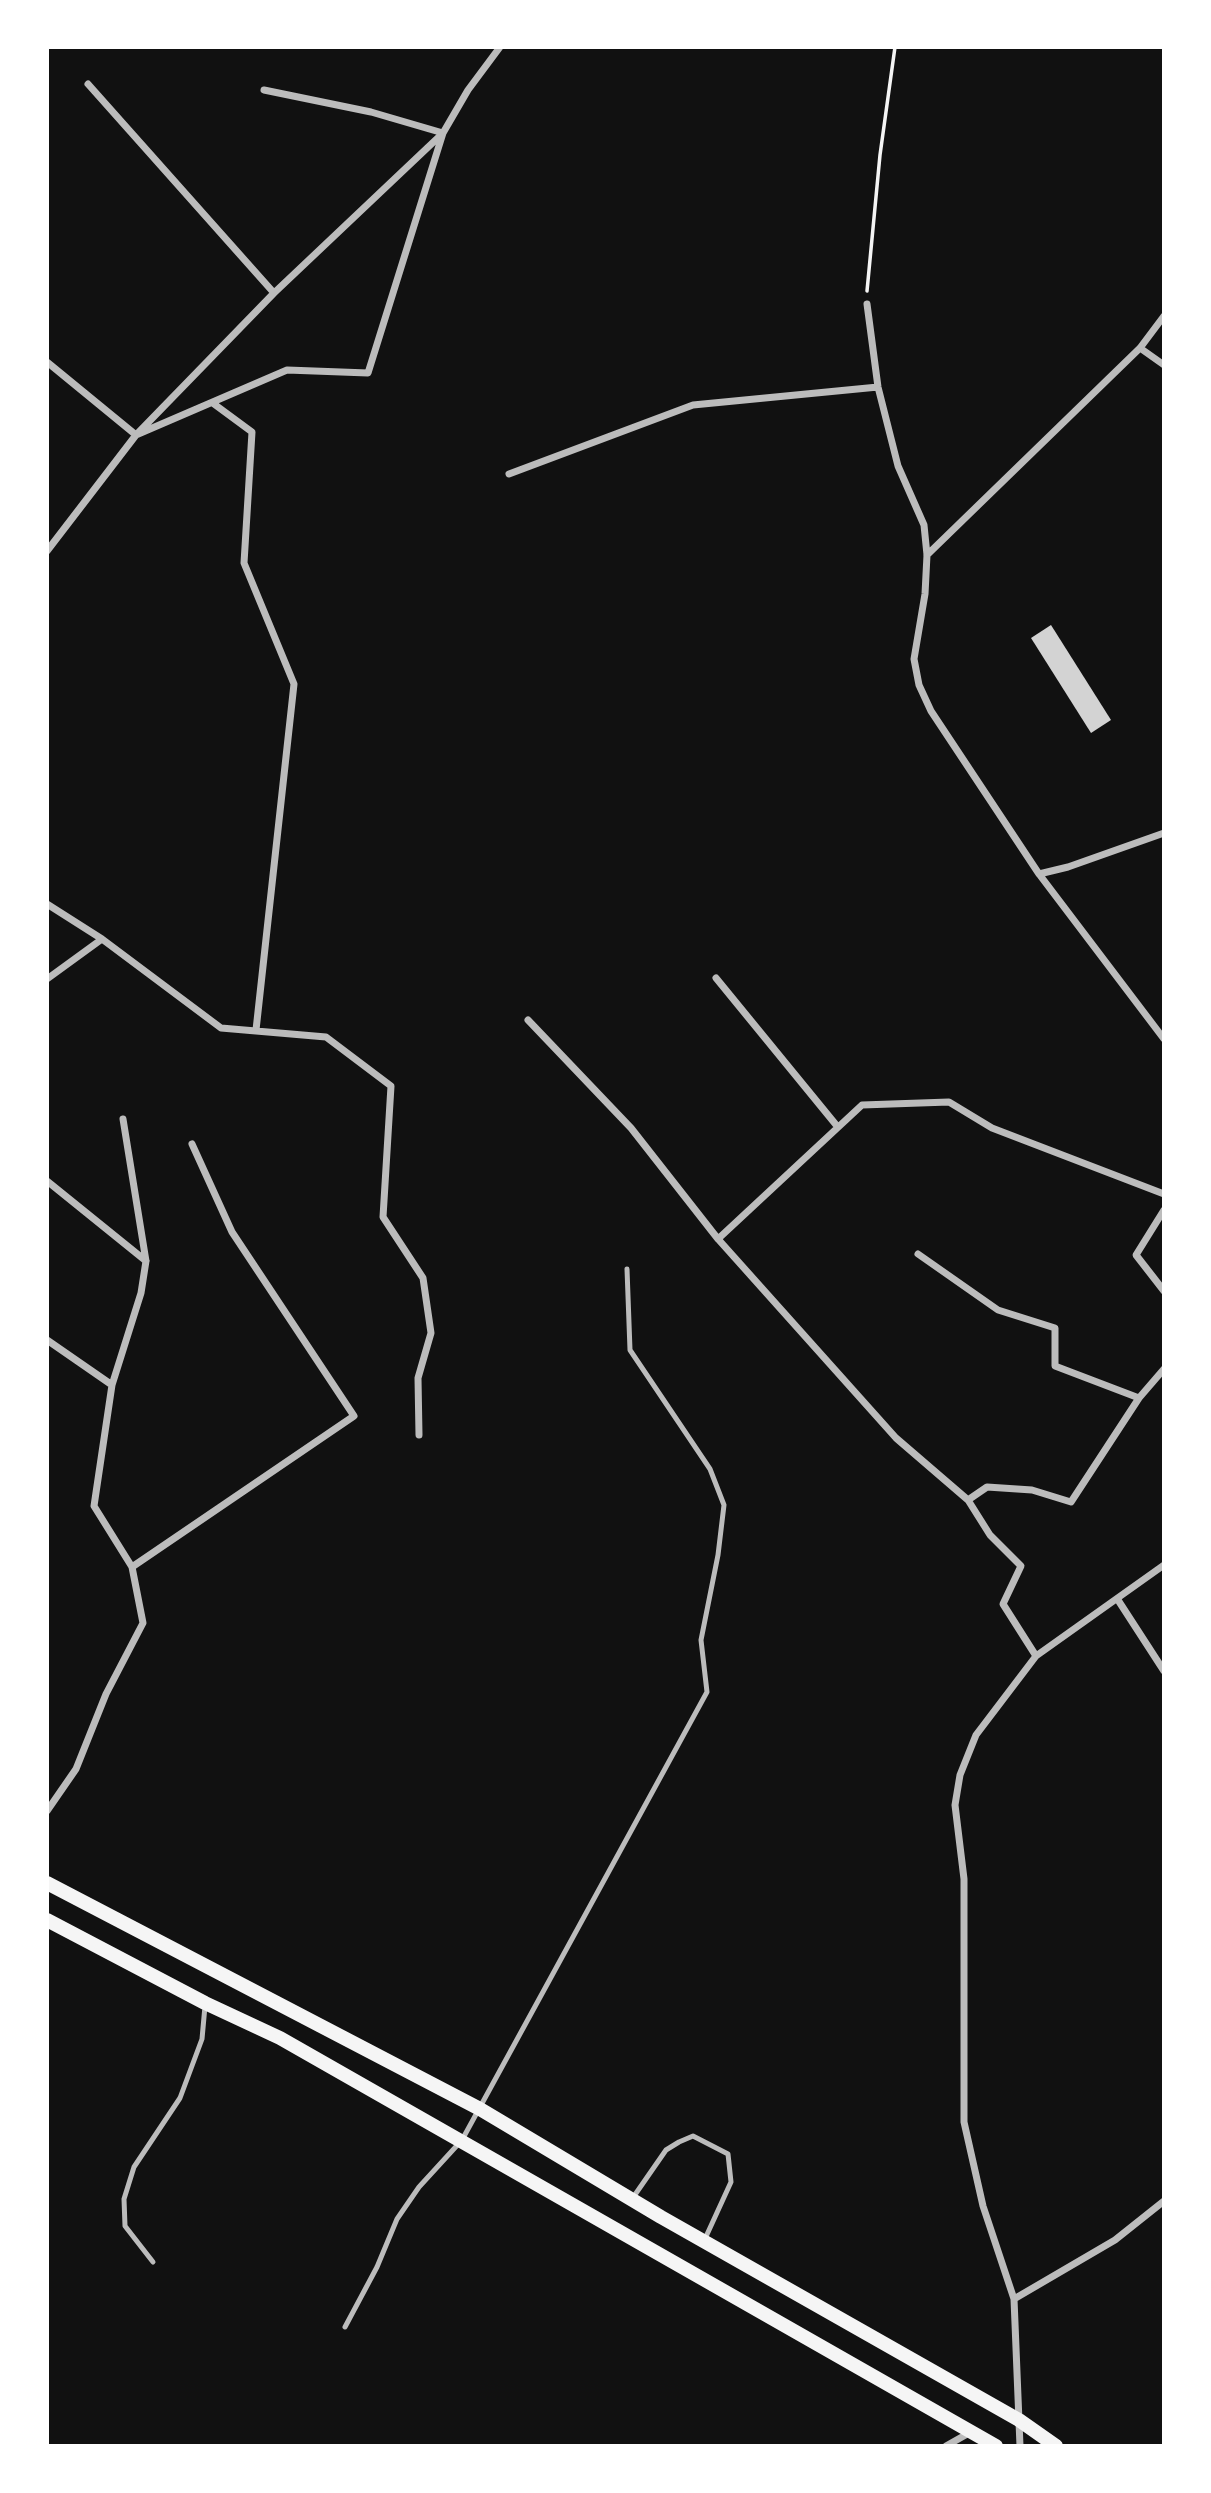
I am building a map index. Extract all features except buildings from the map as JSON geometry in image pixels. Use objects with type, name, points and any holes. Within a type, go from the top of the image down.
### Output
[{"type":"main road","points":[[47,1883],[480,2109],[632,2200],[1019,2420],[1056,2446]]},
{"type":"main road","points":[[47,1920],[205,2003],[280,2038],[996,2446]]},
{"type":"street","points":[[135,435],[214,404],[287,370],[368,373],[443,133],[468,90],[500,47]]},
{"type":"street","points":[[88,84],[274,293]]},
{"type":"street","points":[[264,90],[371,111],[443,133]]},
{"type":"street","points":[[47,551],[135,435],[274,293],[443,133]]},
{"type":"street","points":[[867,303],[878,387],[898,466],[924,525],[927,555],[925,594],[914,659],[919,685],[931,711],[1039,874],[1164,1039]]},
{"type":"street","points":[[927,555],[1140,348],[1164,316]]},
{"type":"street","points":[[1140,348],[1164,365]]},
{"type":"street","points":[[47,362],[135,435]]},
{"type":"street","points":[[509,474],[693,405],[878,387]]},
{"type":"street","points":[[214,404],[252,432],[244,563],[294,684],[256,1030]]},
{"type":"street","points":[[1039,874],[1068,867],[1164,833]]},
{"type":"street","points":[[47,904],[102,940],[221,1028],[326,1037],[391,1086],[383,1217],[423,1278],[431,1333],[418,1378],[419,1435]]},
{"type":"street","points":[[47,979],[102,940]]},
{"type":"street","points":[[716,978],[837,1126]]},
{"type":"street","points":[[528,1020],[631,1128],[718,1239],[896,1438],[968,1500],[990,1535],[1021,1566],[1003,1604],[1036,1656]]},
{"type":"street","points":[[718,1239],[862,1105],[949,1102],[992,1128],[1164,1194]]},
{"type":"street","points":[[47,1811],[76,1769],[106,1694],[143,1623],[132,1567],[94,1506],[112,1385],[141,1293],[146,1261],[123,1119]]},
{"type":"street","points":[[132,1567],[354,1416],[232,1232],[192,1144]]},
{"type":"street","points":[[47,1181],[146,1261]]},
{"type":"street","points":[[1164,1210],[1136,1255],[1164,1291]]},
{"type":"street","points":[[918,1254],[998,1310],[1055,1328],[1055,1366],[1139,1398]]},
{"type":"street","points":[[47,1340],[112,1385]]},
{"type":"street","points":[[968,1500],[987,1487],[1032,1490],[1071,1502],[1139,1398],[1164,1369]]},
{"type":"street","points":[[1020,2446],[1014,2299],[983,2206],[964,2122],[964,1879],[955,1805],[960,1775],[976,1735],[1036,1656],[1060,1636],[1118,1600],[1164,1564]]},
{"type":"street","points":[[1118,1600],[1164,1671]]},
{"type":"street","points":[[1014,2299],[1115,2240],[1164,2201]]},
{"type":"street","points":[[946,2446],[969,2433]]},
{"type":"lane","points":[[345,2327],[377,2267],[397,2219],[419,2186],[463,2140],[706,1692],[701,1640],[718,1555],[724,1505],[710,1469],[630,1350],[627,1269]]},
{"type":"lane","points":[[153,2262],[125,2226],[124,2199],[134,2167],[180,2098],[202,2039],[205,2003]]},
{"type":"lane","points":[[632,2200],[666,2150],[679,2142],[693,2136],[728,2154],[731,2182],[704,2241]]},
{"type":"path","points":[[867,303],[874,209],[895,47]]}]
